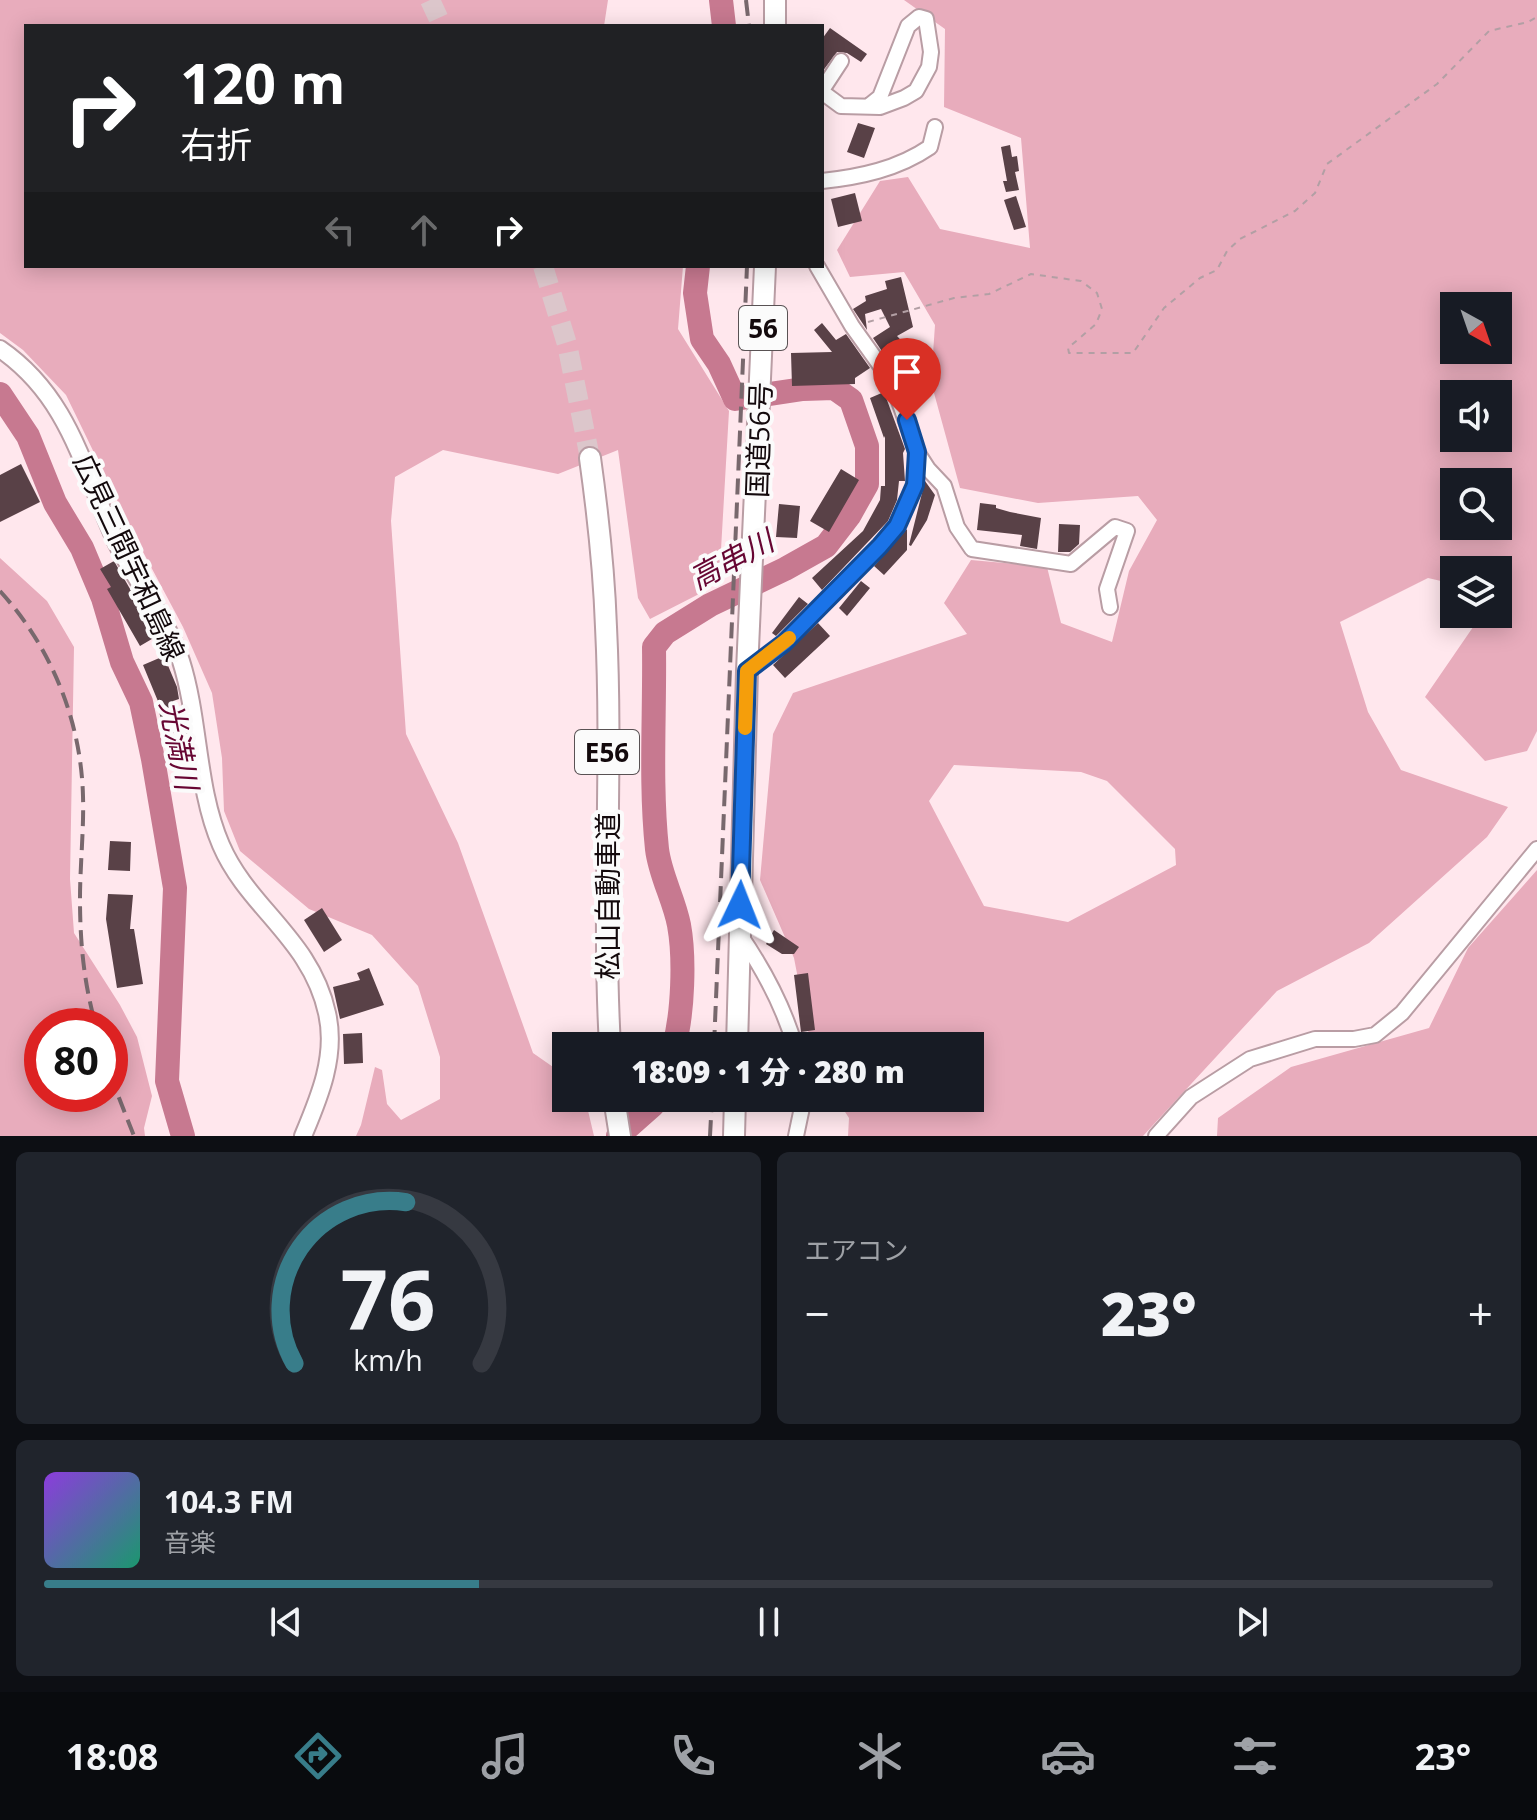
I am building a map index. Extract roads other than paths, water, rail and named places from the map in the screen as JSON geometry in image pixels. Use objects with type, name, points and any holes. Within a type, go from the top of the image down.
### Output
[{"type":"highway","points":[[775,0],[775,24]]},
{"type":"highway","name":"国道56号","points":[[737,1032],[747,671],[765,268]]},
{"type":"highway","name":"松山自動車道","points":[[590,458],[601,540],[607,630],[609,1032]]},
{"type":"highway","points":[[616,1112],[620,1136]]},
{"type":"highway","points":[[734,1136],[735,1112]]},
{"type":"main road","name":"広見三間宇和島線","points":[[0,349],[40,385],[54,402],[76,441],[117,542],[180,658],[193,708],[208,803],[221,846],[248,886],[307,960],[320,988],[329,1018],[328,1063],[303,1136]]},
{"type":"street","points":[[824,93],[841,106],[880,107],[916,91],[929,67],[931,52],[926,19],[919,17],[908,26],[880,97],[870,105]]},
{"type":"street","points":[[824,88],[841,61]]},
{"type":"street","points":[[824,181],[889,168],[912,160],[930,147],[935,127]]},
{"type":"street","points":[[818,268],[896,393],[917,452],[944,486],[957,527],[972,549],[1071,564],[1115,527],[1127,531],[1107,589],[1110,607]]},
{"type":"street","points":[[747,671],[784,643],[897,526],[915,485],[917,452]]},
{"type":"street","points":[[1156,1136],[1191,1097],[1250,1059],[1315,1039],[1354,1039],[1375,1035],[1402,1013],[1537,849]]},
{"type":"street","points":[[740,935],[760,964],[787,1016],[791,1032]]},
{"type":"street","points":[[796,1136],[801,1112]]},
{"type":"waterway","name":"高串川","points":[[721,0],[724,24]]},
{"type":"waterway","name":"高串川","points":[[677,1032],[681,1002],[681,938],[677,915],[661,868],[655,824],[654,647],[665,633],[710,605],[826,546],[849,516],[867,484],[867,446],[851,400],[834,388],[803,389],[735,399],[719,364],[702,339],[695,293],[698,268]]},
{"type":"waterway","name":"光満川","points":[[0,394],[28,436],[55,503],[82,548],[103,598],[122,662],[141,702],[175,888],[167,1081],[183,1136]]},
{"type":"waterway","name":"高串川","points":[[618,1136],[645,1112]]},
{"type":"tunnel","points":[[430,0],[441,24]]},
{"type":"tunnel","points":[[544,268],[567,344],[590,458]]},
{"type":"railway","points":[[746,0],[749,24]]},
{"type":"railway","points":[[715,1032],[747,268]]},
{"type":"railway","points":[[0,591],[48,660],[60,686],[76,740],[83,796],[82,947],[91,1008]]},
{"type":"railway","points":[[125,1112],[134,1136]]},
{"type":"railway","points":[[710,1136],[711,1112]]}]
